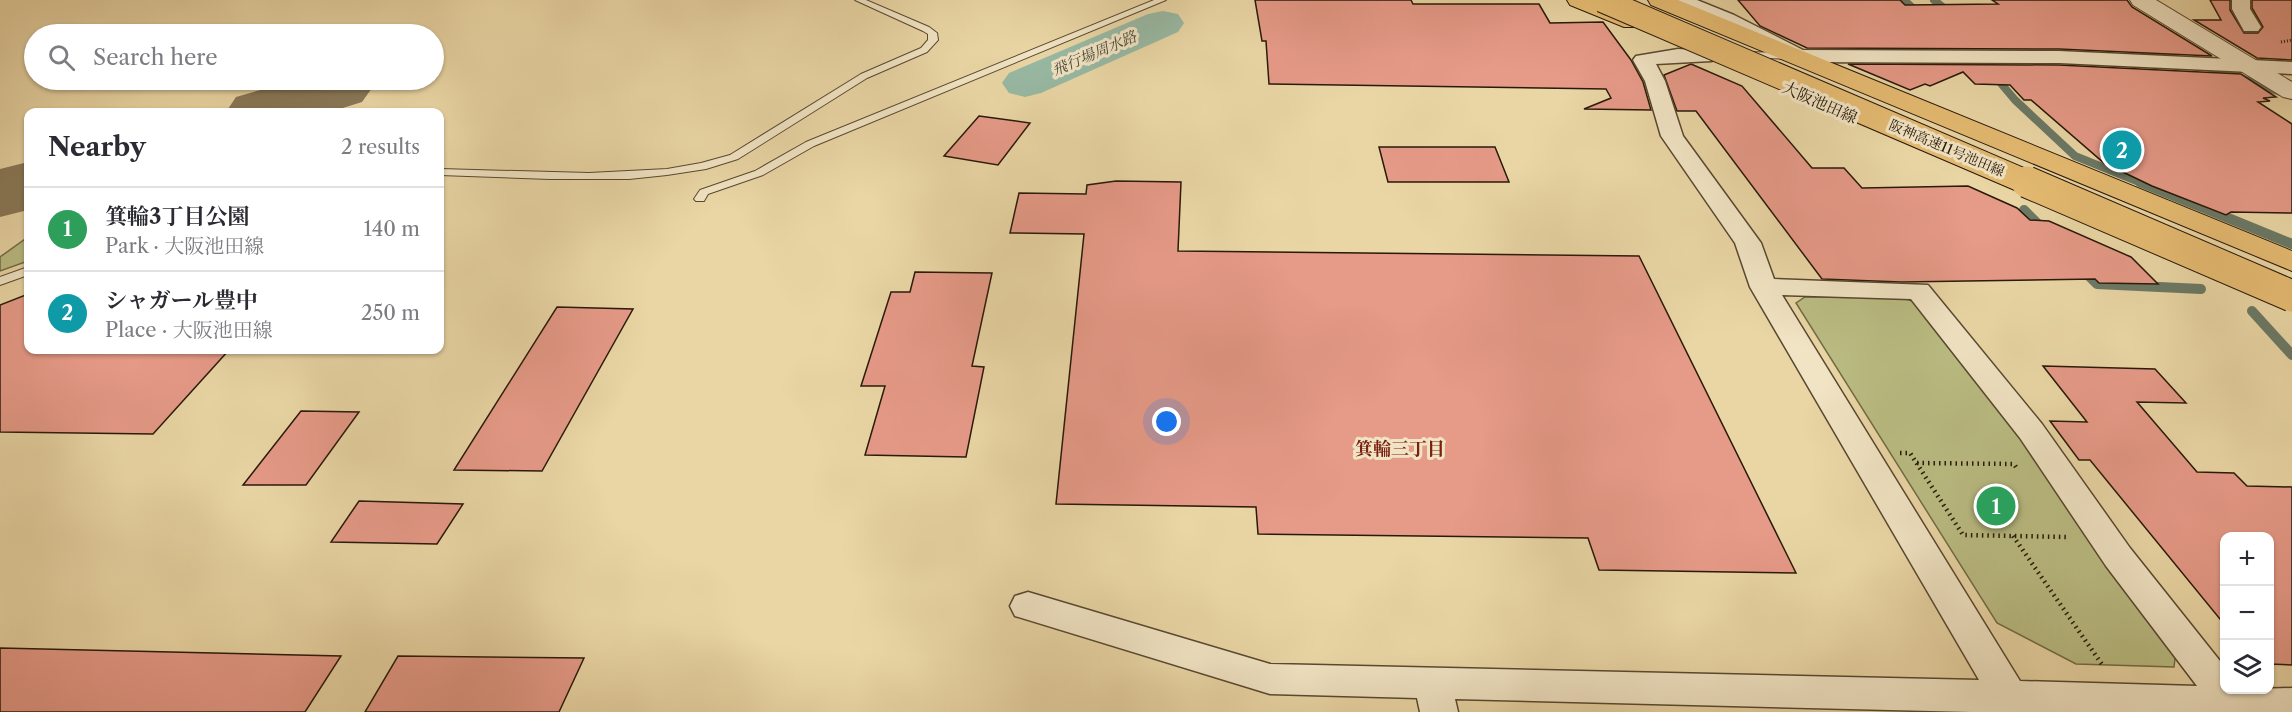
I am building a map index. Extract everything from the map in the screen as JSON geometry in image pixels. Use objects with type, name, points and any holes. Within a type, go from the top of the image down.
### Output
[{"type":"main road","name":"大阪池田線","points":[[1578,0],[1711,55],[2292,308]]},
{"type":"main road","name":"阪神高速11号池田線","points":[[1602,0],[2292,296]]},
{"type":"main road","name":"阪神高速11号池田線","points":[[1639,0],[1805,64],[2292,274]]},
{"type":"main road","points":[[1657,0],[1805,64]]},
{"type":"main road","name":"大阪池田線","points":[[1805,64],[2292,262]]},
{"type":"street","points":[[1681,0],[1727,19],[1805,64],[2059,57],[2292,68]]},
{"type":"street","points":[[2141,0],[2292,93]]},
{"type":"street","points":[[2241,0],[2241,9],[2251,27]]},
{"type":"street","points":[[1711,55],[1678,55],[1643,60],[1654,81],[1672,136],[1748,243],[1763,287],[2009,698]]},
{"type":"street","points":[[1763,287],[1919,291],[2031,431],[2118,557],[2232,703]]},
{"type":"street","points":[[1028,606],[1270,679],[1436,697],[2009,698],[2292,704]]},
{"type":"lane","points":[[444,172],[640,174],[706,166],[734,157],[864,76],[924,50],[933,39],[932,33],[926,29],[859,0]]},
{"type":"lane","points":[[700,199],[704,192],[759,173],[810,144],[1162,0]]},
{"type":"lane","points":[[1711,55],[1805,64]]},
{"type":"lane","points":[[0,281],[24,272]]},
{"type":"path","points":[[2021,473],[2014,464],[1917,463],[1963,535],[2066,537],[2060,528]]},
{"type":"path","points":[[2013,536],[2106,671]]},
{"type":"green space","points":[[24,240],[24,262],[0,271],[0,257]]},
{"type":"green space","points":[[1805,297],[1900,297],[1921,304],[2038,455],[2176,650],[2174,667],[2076,664],[1997,623],[1796,303]]},
{"type":"building","points":[[1255,0],[1411,0],[1413,4],[1539,4],[1550,23],[1603,22],[1631,60],[1643,82],[1651,110],[1584,109],[1611,98],[1606,89],[1269,84],[1266,41],[1262,41]]},
{"type":"building","points":[[1738,0],[1900,0],[1905,5],[1998,4],[1992,0],[2127,0],[2132,7],[2212,56],[2059,49],[1807,48],[1760,26]]},
{"type":"building","points":[[2210,0],[2230,0],[2230,10],[2244,33],[2258,33],[2263,27],[2252,8],[2252,0],[2292,0],[2292,60],[2257,58],[2194,20],[2221,20]]},
{"type":"building","points":[[1691,64],[1742,86],[1812,168],[1844,168],[1862,188],[1968,186],[2017,208],[2030,220],[2049,221],[2131,257],[2158,284],[2099,283],[2095,279],[1901,282],[1822,279],[1696,111],[1677,111],[1664,75]]},
{"type":"building","points":[[1848,64],[2059,65],[2241,74],[2276,97],[2263,98],[2270,101],[2258,102],[2292,124],[2292,213],[2231,212],[2226,215],[2152,186],[2104,163],[2031,100],[2024,100],[2010,85],[1975,84],[1963,72],[1930,86],[1925,84],[1910,90]]},
{"type":"building","points":[[979,116],[1030,123],[998,165],[944,156]]},
{"type":"building","points":[[1379,147],[1495,147],[1509,182],[1388,182]]},
{"type":"building","points":[[1116,181],[1181,182],[1178,251],[1639,256],[1796,573],[1599,570],[1588,538],[1258,534],[1256,507],[1056,504],[1084,234],[1010,233],[1019,193],[1086,194],[1087,185]]},
{"type":"building","points":[[915,272],[992,273],[972,366],[984,367],[966,457],[865,455],[885,386],[861,386],[891,292],[910,292]]},
{"type":"building","points":[[24,296],[24,354],[225,354],[153,434],[0,432],[0,305]]},
{"type":"building","points":[[557,307],[633,309],[542,471],[454,470]]},
{"type":"building","points":[[2043,366],[2155,369],[2186,403],[2137,402],[2197,472],[2234,473],[2247,486],[2292,487],[2292,665],[2274,664],[2274,532],[2220,532],[2220,619],[2090,460],[2079,460],[2050,421],[2087,422]]},
{"type":"building","points":[[301,411],[359,412],[306,485],[243,485]]},
{"type":"building","points":[[359,501],[463,504],[437,544],[331,542]]},
{"type":"building","points":[[0,648],[341,656],[305,712],[0,712]]},
{"type":"building","points":[[398,656],[584,658],[559,712],[365,712]]},
{"type":"waterway","points":[[1904,0],[1919,14]]},
{"type":"waterway","points":[[1934,0],[1950,13]]},
{"type":"waterway","name":"飛行場周水路","points":[[1025,83],[1163,23]]},
{"type":"waterway","points":[[2138,51],[2175,59]]},
{"type":"waterway","points":[[2205,66],[2292,96]]},
{"type":"waterway","points":[[1993,74],[2015,100],[2075,156],[2144,184]]},
{"type":"waterway","points":[[2140,182],[2292,244]]},
{"type":"waterway","points":[[2024,210],[2043,229]]},
{"type":"waterway","points":[[2083,270],[2097,284],[2201,289]]},
{"type":"waterway","points":[[2252,311],[2292,355]]},
{"type":"taxiway","points":[[274,108],[332,90]]},
{"type":"taxiway","points":[[0,194],[24,186]]},
{"type":"place","name":"シャガール豊中","points":[[2122,150]]},
{"type":"place","name":"箕輪3丁目公園","points":[[1996,506]]},
{"type":"district","name":"箕輪三丁目","points":[[1400,449]]}]
